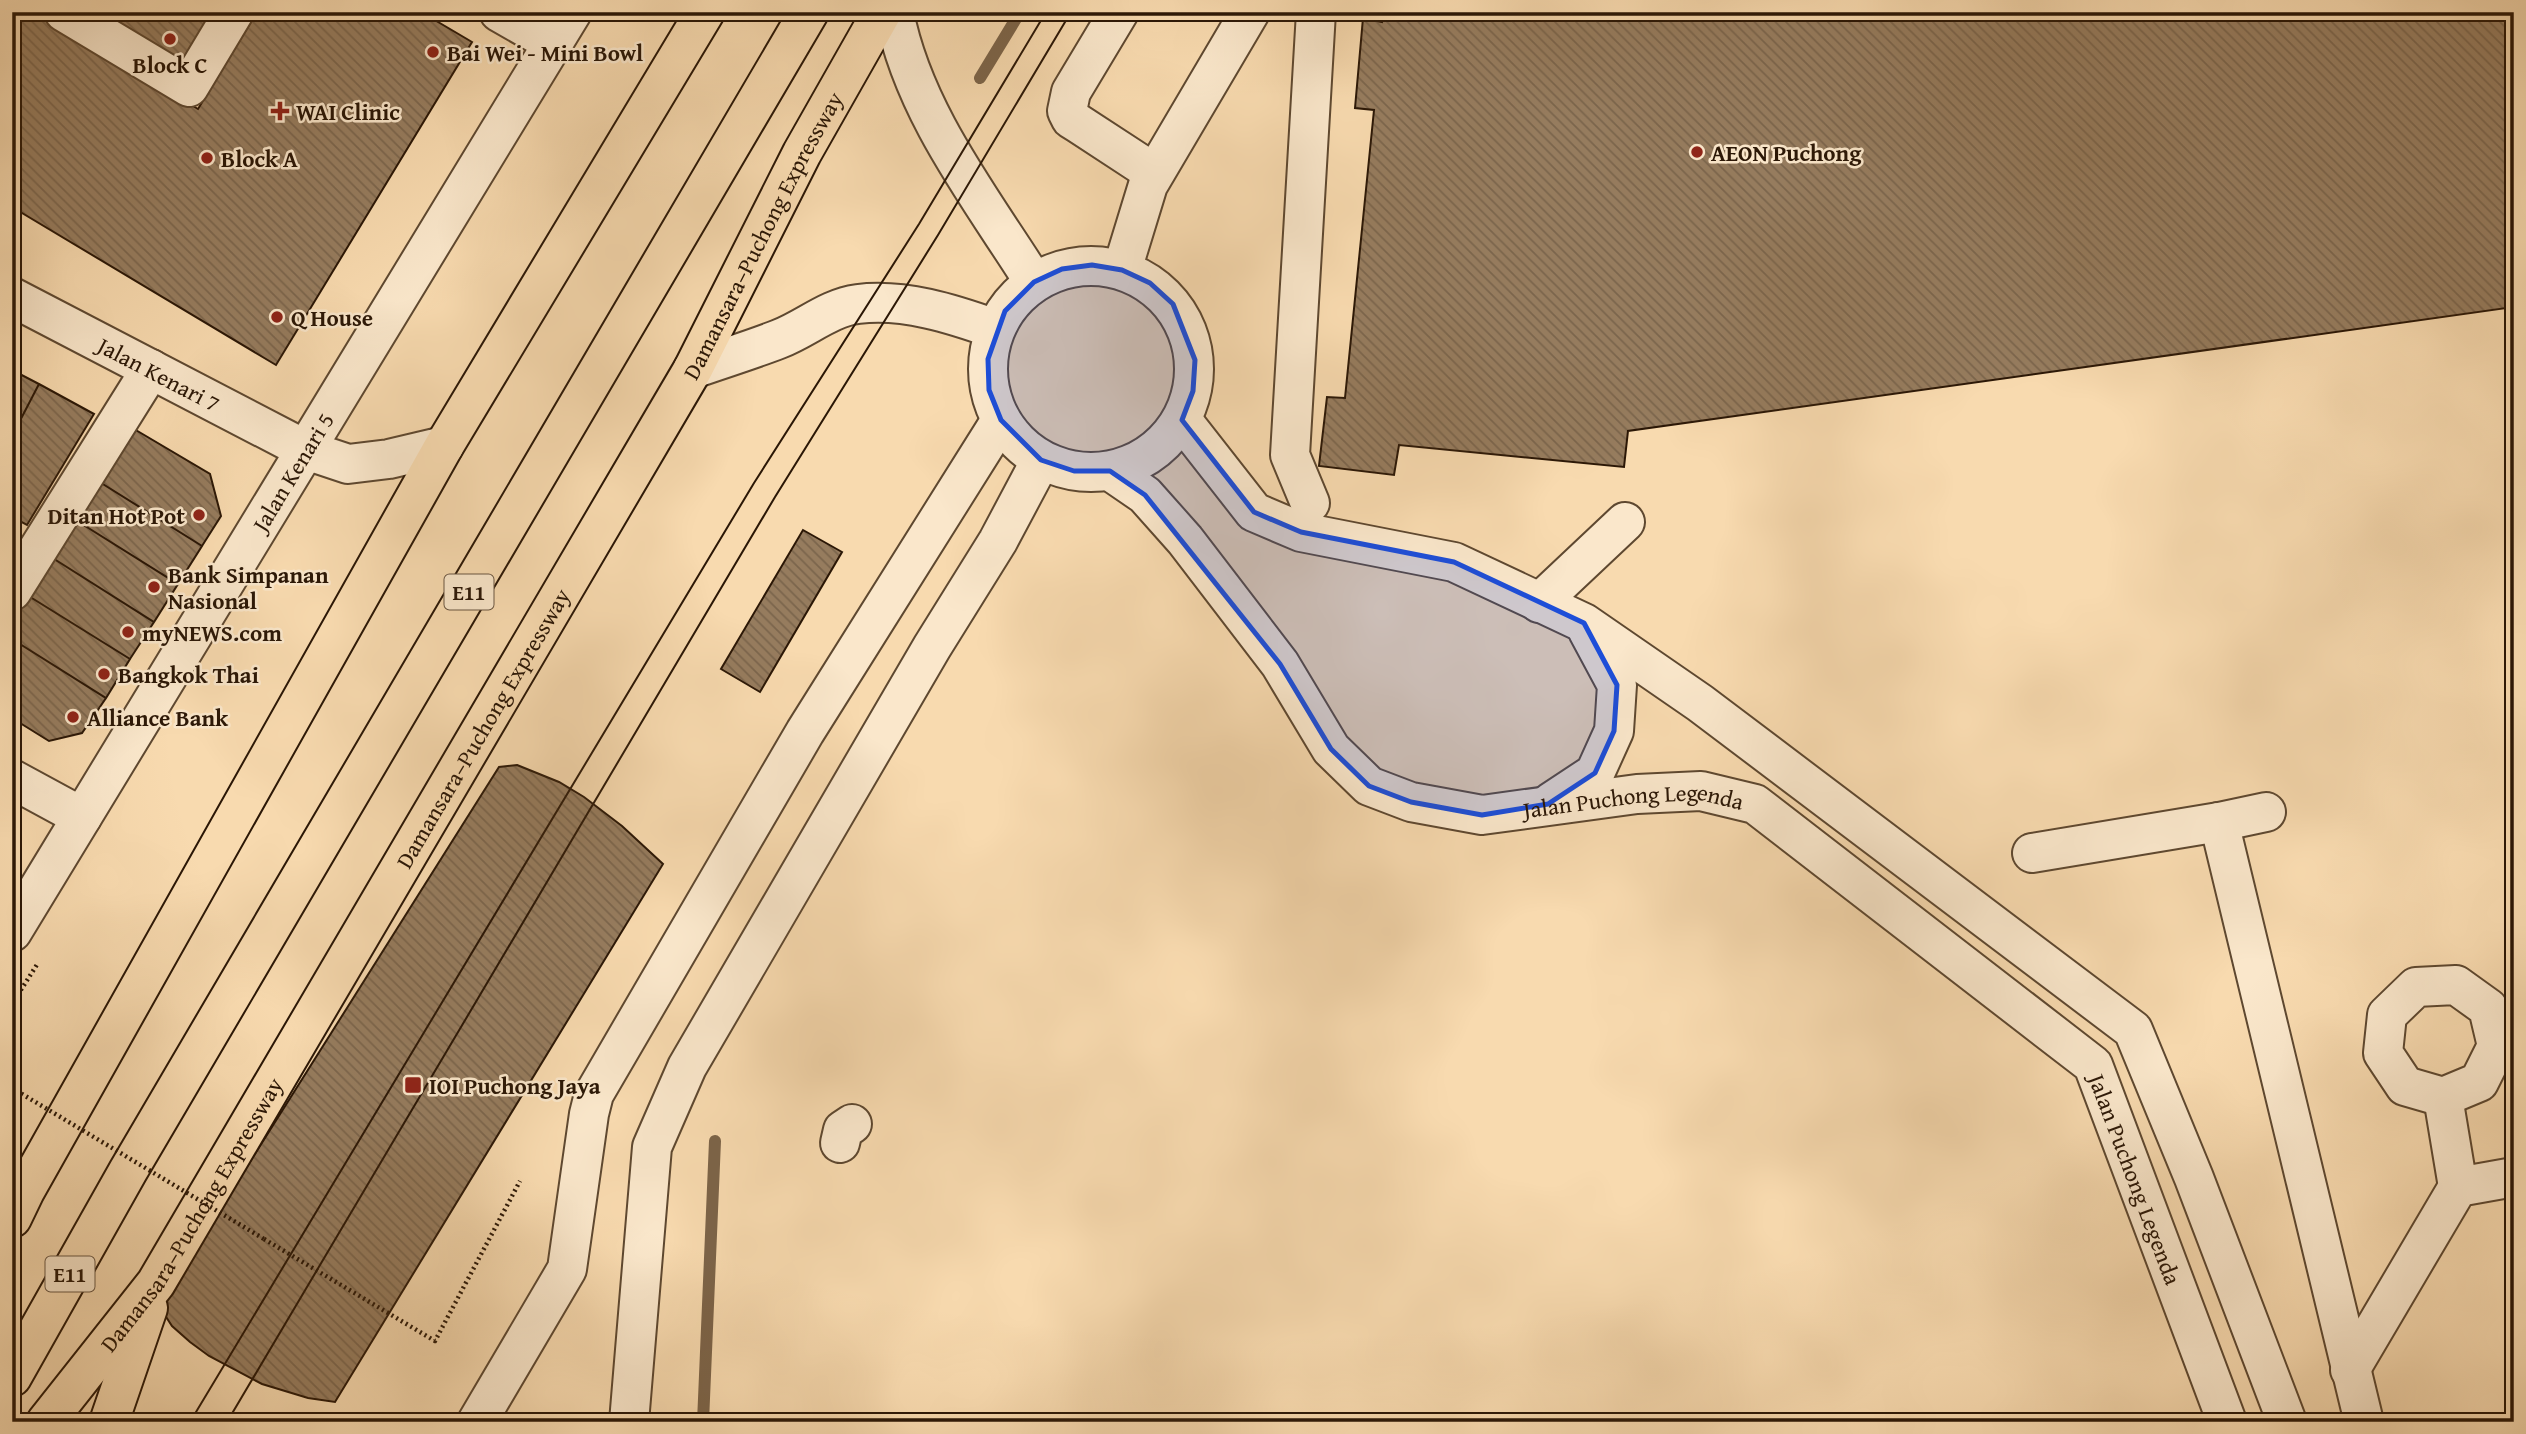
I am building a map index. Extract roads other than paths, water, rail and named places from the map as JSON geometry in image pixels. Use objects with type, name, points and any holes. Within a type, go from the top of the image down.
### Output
[{"type":"highway","points":[[16,1206],[444,446],[705,12]]},
{"type":"highway","name":"E11","points":[[12,1377],[128,1171],[809,12]]},
{"type":"highway","name":"Damansara–Puchong Expressway","points":[[46,1422],[156,1283],[693,369],[802,153],[882,12]]},
{"type":"highway","points":[[12,1337],[128,1171]]},
{"type":"highway","points":[[109,1422],[156,1283]]},
{"type":"street","points":[[64,12],[189,87],[233,12]]},
{"type":"street","points":[[499,12],[563,28]]},
{"type":"street","points":[[894,12],[907,60],[934,123],[1034,282]]},
{"type":"street","points":[[1119,12],[1072,92],[1067,111],[1071,119],[1154,173]]},
{"type":"street","points":[[1122,270],[1147,185],[1250,12]]},
{"type":"street","points":[[1310,503],[1290,455],[1315,12]]},
{"type":"street","name":"Jalan Kenari 5","points":[[12,932],[563,28]]},
{"type":"street","points":[[1092,265],[1122,270],[1150,283],[1173,304],[1188,331],[1195,360],[1193,391],[1182,420],[1164,444],[1139,461],[1110,471],[1074,471],[1041,460],[1018,443],[1000,420],[989,390],[988,359],[995,329],[1005,311],[1018,295],[1034,282],[1062,269],[1092,265]]},
{"type":"street","name":"Jalan Kenari 7","points":[[12,298],[306,450],[348,464],[444,446]]},
{"type":"street","points":[[693,369],[780,338],[827,313],[857,304],[892,303],[927,309],[995,329]]},
{"type":"street","points":[[12,591],[24,548],[151,369]]},
{"type":"street","points":[[477,1422],[567,1269],[594,1094],[805,732],[1000,420]]},
{"type":"street","points":[[1182,420],[1254,512],[1301,532],[1454,562],[1584,623],[1700,703],[2133,1030],[2287,1422]]},
{"type":"street","points":[[629,1422],[652,1147],[687,1068],[932,647],[998,541],[1041,460]]},
{"type":"street","name":"Jalan Puchong Legenda","points":[[1110,471],[1145,495],[1185,541],[1280,664],[1331,749],[1370,786],[1411,802],[1482,815],[1637,794],[1701,791],[1755,804],[2093,1065],[2227,1422]]},
{"type":"street","points":[[1539,603],[1625,522]]},
{"type":"street","points":[[1548,804],[1595,772],[1614,731],[1617,685],[1584,623]]},
{"type":"street","points":[[12,779],[82,817]]},
{"type":"street","points":[[2032,853],[2266,812]]},
{"type":"street","points":[[2219,822],[2364,1422]]},
{"type":"street","points":[[2350,1370],[2458,1187],[2443,1097]]},
{"type":"street","points":[[2458,1187],[2514,1177]]},
{"type":"waterway","points":[[980,78],[1020,12]]},
{"type":"waterway","points":[[703,1422],[715,1141]]},
{"type":"tram line","points":[[190,1422],[754,483],[919,224],[1046,12]]},
{"type":"tram line","points":[[227,1422],[775,497],[938,235],[1071,12]]},
{"type":"place","name":"Block C","points":[[170,39]]},
{"type":"place","name":"Bai Wei - Mini Bowl","points":[[433,52]]},
{"type":"place","name":"WAI Clinic","points":[[280,111]]},
{"type":"place","name":"AEON Puchong","points":[[1697,152]]},
{"type":"place","name":"Block A","points":[[207,158]]},
{"type":"place","name":"Q House","points":[[277,317]]},
{"type":"place","name":"Ditan Hot Pot","points":[[199,515]]},
{"type":"place","name":"Bank Simpanan Nasional","points":[[154,587]]},
{"type":"place","name":"myNEWS.com","points":[[128,632]]},
{"type":"place","name":"Bangkok Thai","points":[[104,674]]},
{"type":"place","name":"Alliance Bank","points":[[73,717]]},
{"type":"place","name":"IOI Puchong Jaya","points":[[413,1085]]}]
